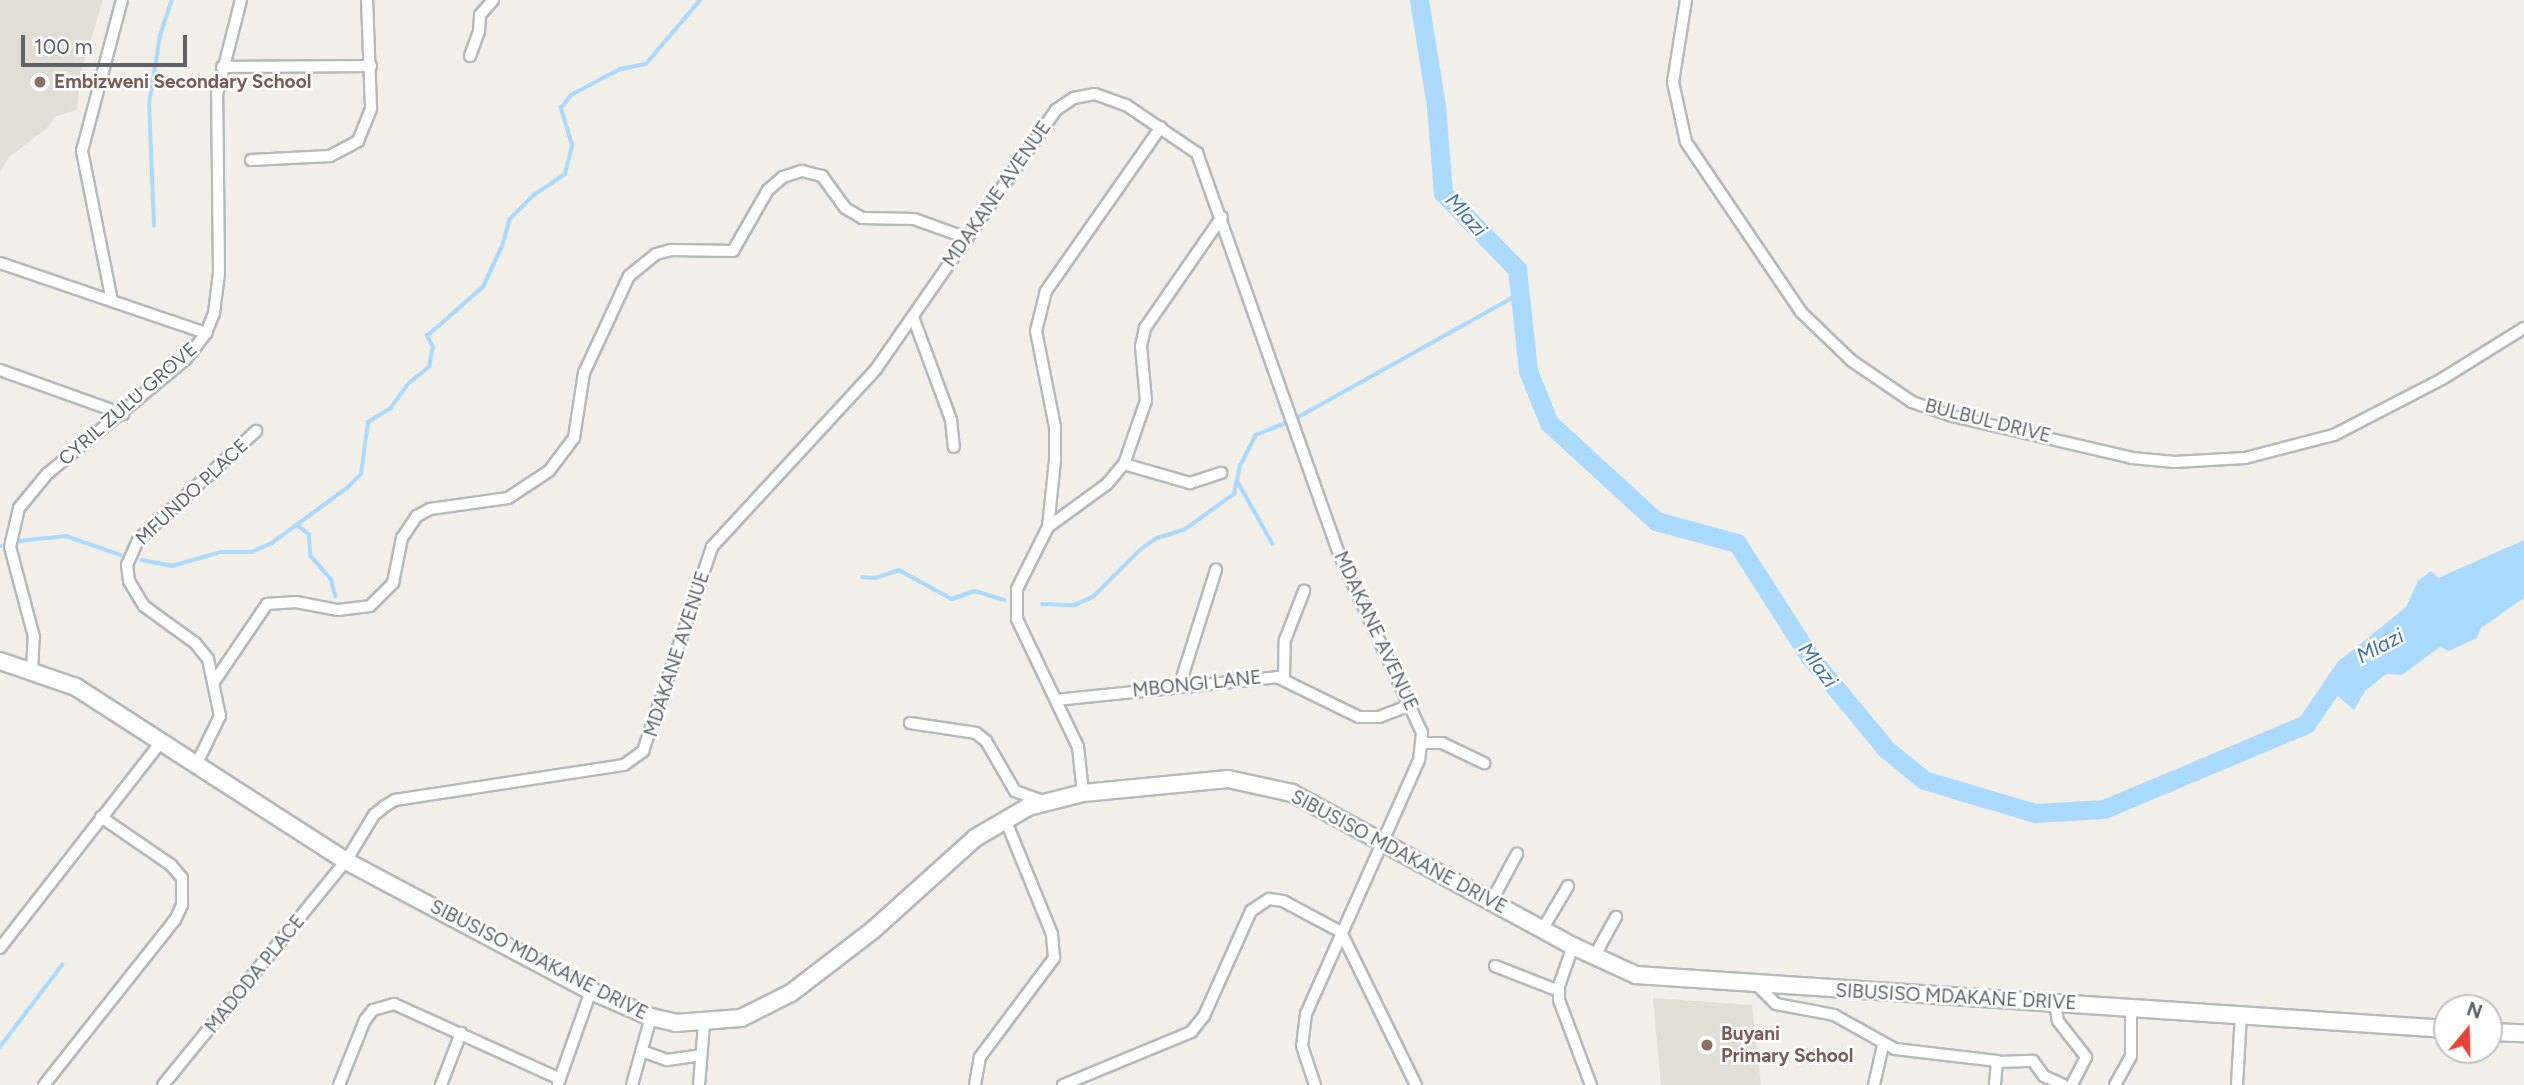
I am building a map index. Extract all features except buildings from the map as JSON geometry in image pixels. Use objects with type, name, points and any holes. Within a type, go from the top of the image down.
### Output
[{"type":"street","points":[[112,301],[82,151],[122,0]]},
{"type":"street","name":"CYRIL ZULU GROVE","points":[[32,670],[34,637],[12,562],[12,528],[30,491],[186,359],[206,333],[218,293],[216,109],[222,67],[241,0]]},
{"type":"street","points":[[251,160],[307,159],[349,149],[369,121],[367,0]]},
{"type":"street","points":[[470,56],[480,15],[493,0]]},
{"type":"street","name":"BULBUL DRIVE","points":[[1686,0],[1673,82],[1686,142],[1801,312],[1871,376],[1922,406],[2132,458],[2175,462],[2245,458],[2334,435],[2431,385],[2524,328]]},
{"type":"street","points":[[222,67],[370,66]]},
{"type":"street","name":"MDAKANE AVENUE","points":[[346,861],[374,815],[395,800],[635,760],[649,742],[712,547],[876,369],[1046,121],[1064,104],[1081,96],[1102,95],[1161,127],[1197,153],[1222,216],[1339,554],[1411,705],[1424,743]]},
{"type":"street","points":[[1048,527],[1056,442],[1037,346],[1040,304],[1161,127]]},
{"type":"street","points":[[214,682],[267,604],[296,602],[347,610],[370,606],[393,583],[402,538],[417,516],[430,509],[508,498],[549,471],[574,438],[584,373],[629,276],[656,254],[671,250],[733,251],[768,190],[783,177],[802,170],[822,176],[845,208],[862,218],[914,219],[967,238]]},
{"type":"street","points":[[1083,793],[1078,747],[1022,635],[1016,604],[1028,560],[1048,527],[1107,484],[1124,464],[1146,401],[1141,346],[1145,328],[1222,216]]},
{"type":"street","points":[[0,263],[206,333]]},
{"type":"street","points":[[913,317],[950,420],[954,447]]},
{"type":"street","points":[[0,370],[123,414]]},
{"type":"street","name":"MFUNDO PLACE","points":[[196,765],[220,716],[214,682],[201,648],[136,596],[127,565],[138,540],[256,430]]},
{"type":"street","points":[[1124,464],[1190,483],[1221,473]]},
{"type":"street","points":[[0,563],[12,562]]},
{"type":"street","points":[[1180,684],[1216,569]]},
{"type":"street","points":[[1284,679],[1285,640],[1304,591]]},
{"type":"street","name":"SIBUSISO MDAKANE DRIVE","points":[[0,662],[32,670],[76,687],[346,861],[591,991],[651,1017],[704,1024],[741,1018],[791,993],[873,929],[975,838],[1005,819],[1043,801],[1083,793],[1209,780],[1271,785],[1594,957],[1656,979],[2433,1028]]},
{"type":"street","name":"MBONGI LANE","points":[[1056,700],[1180,684],[1284,679],[1368,719],[1411,705]]},
{"type":"street","points":[[910,723],[976,733],[986,741],[1015,791],[1043,801]]},
{"type":"street","points":[[0,948],[161,742]]},
{"type":"street","points":[[1315,1085],[1302,1046],[1303,1026],[1424,743],[1441,743],[1484,763]]},
{"type":"street","points":[[44,1085],[175,920],[181,905],[182,878],[172,865],[101,817]]},
{"type":"street","points":[[975,1085],[979,1057],[1054,958],[1052,934],[1005,819]]},
{"type":"street","points":[[1491,902],[1517,854]]},
{"type":"street","name":"MADODA PLACE","points":[[163,1085],[346,861]]},
{"type":"street","points":[[1542,930],[1568,886]]},
{"type":"street","points":[[1063,1085],[1191,1032],[1203,1016],[1256,904],[1283,901],[1341,932],[1416,1085]]},
{"type":"street","points":[[1594,957],[1616,916]]},
{"type":"street","points":[[1573,946],[1559,991],[1591,1085]]},
{"type":"street","points":[[1495,966],[1559,991]]},
{"type":"street","points":[[1758,986],[1776,1004],[1834,1015],[1882,1045],[2000,1062],[2033,1061],[2044,1076],[2063,1085]]},
{"type":"street","points":[[340,1085],[365,1020],[384,1005],[410,1008],[559,1082],[591,991]]},
{"type":"street","points":[[2055,1003],[2058,1021],[2086,1057],[2072,1085]]},
{"type":"street","points":[[2115,1085],[2131,1056],[2131,1007]]},
{"type":"street","points":[[2237,1085],[2241,1014]]},
{"type":"street","points":[[632,1085],[651,1017]]},
{"type":"street","points":[[698,1085],[704,1024]]},
{"type":"street","points":[[2503,1032],[2524,1033]]},
{"type":"street","points":[[440,1085],[461,1033]]},
{"type":"street","points":[[1874,1085],[1882,1045]]},
{"type":"street","points":[[642,1051],[667,1060],[701,1055]]},
{"type":"street","points":[[1995,1085],[2000,1062]]},
{"type":"shaded area","name":"Embizweni Secondary School","points":[[0,0],[103,0],[81,72],[77,110],[56,116],[46,129],[10,156],[0,172]]},
{"type":"shaded area","name":"Buyani Primary School","points":[[1653,998],[1752,1005],[1761,1085],[1661,1085]]},
{"type":"water","points":[[2524,540],[2524,598],[2481,628],[2477,638],[2449,651],[2440,647],[2402,675],[2386,674],[2365,691],[2354,710],[2323,683],[2339,661],[2406,607],[2418,581],[2431,571],[2438,578]]},
{"type":"waterway","points":[[154,226],[149,104],[160,36],[172,0]]},
{"type":"waterway","points":[[502,247],[509,220],[534,195],[565,174],[572,145],[561,108],[571,95],[620,69],[646,64],[700,0]]},
{"type":"waterway","name":"Mlazi","points":[[1419,0],[1436,106],[1443,193],[1517,269],[1528,371],[1549,423],[1656,521],[1737,543],[1810,657],[1886,749],[1924,780],[2035,813],[2104,809],[2306,724],[2345,667]]},
{"type":"waterway","points":[[142,560],[172,566],[221,552],[251,552],[272,543],[347,488],[361,474],[368,422],[390,409],[409,383],[429,367],[433,347],[427,336],[483,287],[501,248]]},
{"type":"waterway","points":[[1042,604],[1075,605],[1094,596],[1141,549],[1157,538],[1184,530],[1234,494],[1240,466],[1256,435],[1293,420],[1519,294]]},
{"type":"waterway","points":[[1238,482],[1273,544]]},
{"type":"waterway","points":[[297,525],[309,534],[311,556],[331,579],[336,596]]},
{"type":"waterway","points":[[18,541],[66,536],[121,555]]},
{"type":"waterway","points":[[862,577],[875,578],[899,570],[952,599],[975,591],[1005,600]]},
{"type":"waterway","points":[[0,1047],[62,965]]},
{"type":"place","name":"Embizweni Secondary School","points":[[40,82]]},
{"type":"place","name":"Buyani Primary School","points":[[1707,1045]]}]
